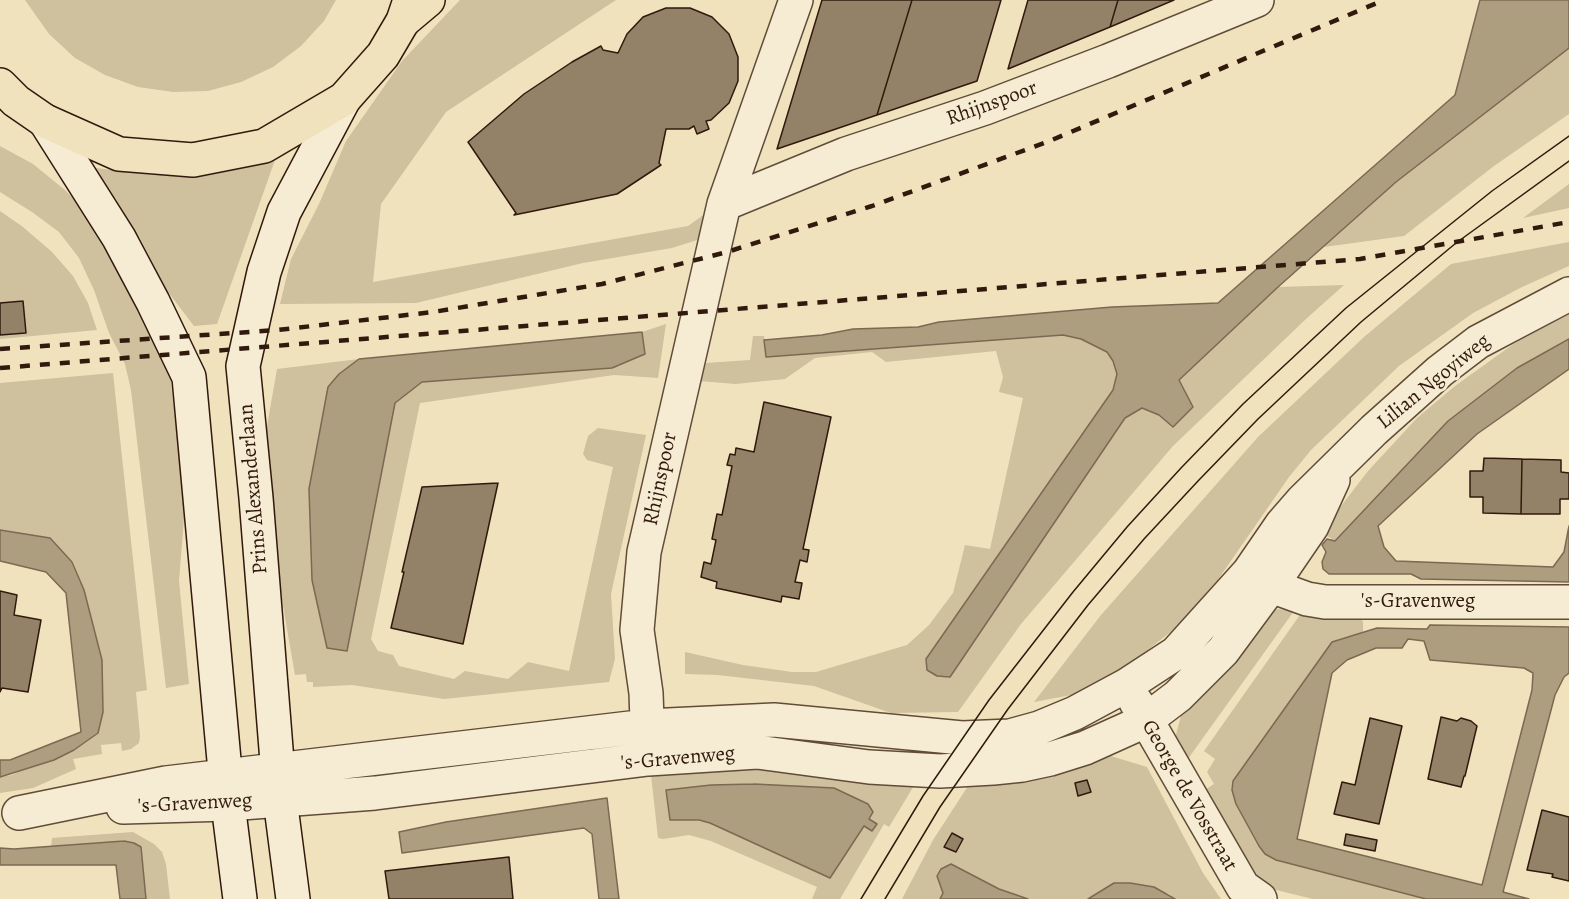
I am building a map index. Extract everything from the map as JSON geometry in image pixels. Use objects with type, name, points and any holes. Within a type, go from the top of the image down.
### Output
[{"type":"main road","points":[[5,95],[45,121],[119,154],[192,160],[264,146],[344,99],[383,55],[406,10],[428,0]]},
{"type":"street","name":"Rhijnspoor","points":[[648,759],[646,693],[637,630],[644,552],[724,204],[796,0]]},
{"type":"street","name":"Rhijnspoor","points":[[724,204],[846,154],[985,108],[1108,61],[1257,0]]},
{"type":"street","name":"Prins Alexanderlaan","points":[[293,899],[279,784],[243,366],[264,272],[284,212],[344,99]]},
{"type":"street","points":[[45,121],[119,238],[189,377],[227,789],[240,899]]},
{"type":"street","name":"Lilian Ngoyiweg","points":[[1260,579],[1312,526],[1340,464],[1374,430],[1478,342],[1569,294]]},
{"type":"street","name":"'s-Gravenweg","points":[[279,784],[375,793],[648,759],[758,752],[869,767],[940,771],[993,768],[1050,759],[1145,721],[1178,696],[1223,651],[1260,579]]},
{"type":"street","name":"'s-Gravenweg","points":[[9,815],[166,783],[227,789],[279,784],[648,726],[774,720],[962,738],[1010,736],[1039,728],[1075,713],[1127,685],[1176,653],[1260,579]]},
{"type":"street","name":"'s-Gravenweg","points":[[1260,579],[1307,599],[1325,602],[1569,602]]},
{"type":"street","name":"George de Vosstraat","points":[[1127,685],[1145,721],[1243,887],[1260,899]]},
{"type":"shaded area","points":[[25,0],[336,0],[324,21],[301,46],[273,67],[241,82],[208,91],[173,92],[138,87],[105,75],[75,58],[49,34]]},
{"type":"shaded area","points":[[460,0],[616,0],[446,112],[381,204],[373,282],[688,226],[723,201],[713,235],[672,248],[583,263],[416,303],[280,304],[291,259],[319,204],[346,141],[402,61]]},
{"type":"shaded area","points":[[1480,0],[1569,0],[1569,48],[1396,182],[1278,287],[1179,380],[1193,407],[1173,427],[1159,415],[1142,408],[1125,418],[950,677],[937,676],[927,670],[926,659],[1113,390],[1117,374],[1113,361],[1107,352],[1081,339],[1063,335],[766,357],[764,340],[822,335],[853,329],[918,327],[939,322],[1112,307],[1218,303],[1455,95]]},
{"type":"shaded area","points":[[1569,48],[1569,114],[1494,166],[1404,236],[1324,247],[1396,182]]},
{"type":"shaded area","points":[[0,146],[33,164],[65,190],[93,219],[108,240],[170,374],[185,506],[179,581],[189,684],[166,688],[131,390],[125,364],[109,333],[94,290],[79,258],[59,232],[0,192]]},
{"type":"shaded area","points":[[276,157],[217,324],[194,326],[168,292],[140,238],[88,167],[153,175],[220,172]]},
{"type":"shaded area","points":[[1569,184],[1569,208],[1523,218]]},
{"type":"shaded area","points":[[0,211],[52,252],[73,276],[88,303],[97,330],[0,339]]},
{"type":"shaded area","points":[[1569,242],[1569,266],[1522,287],[1473,313],[1399,366],[1311,450],[1289,477],[1217,581],[1173,630],[1126,667],[1082,693],[1034,702],[1101,615],[1258,437],[1364,337],[1451,264]]},
{"type":"shaded area","points":[[1344,285],[1173,446],[1021,624],[958,712],[891,713],[814,686],[718,675],[685,674],[685,652],[743,665],[792,672],[816,672],[907,645],[929,625],[953,593],[965,545],[990,549],[1023,398],[999,392],[1003,377],[996,351],[886,362],[872,352],[815,358],[785,379],[735,384],[700,381],[706,363],[750,360],[753,336],[764,336],[767,357],[1063,335],[1081,339],[1107,352],[1117,374],[1113,390],[926,659],[949,677],[1125,418],[1142,408],[1159,415],[1173,426],[1179,380],[1278,287]]},
{"type":"shaded area","points":[[1569,313],[1569,339],[1517,368],[1448,421],[1335,541],[1321,532],[1368,471],[1417,418],[1455,386],[1512,345]]},
{"type":"shaded area","points":[[666,324],[658,378],[614,375],[420,403],[371,639],[378,651],[393,655],[399,666],[454,679],[465,671],[508,679],[528,662],[569,671],[613,467],[587,460],[583,454],[588,436],[598,428],[646,435],[611,594],[615,659],[609,682],[444,699],[352,685],[313,687],[313,682],[307,682],[306,674],[295,675],[268,519],[262,455],[277,369],[359,359],[339,374],[347,651],[395,403],[421,382],[460,380],[645,354],[642,332]]},
{"type":"shaded area","points":[[642,332],[645,354],[612,368],[422,382],[395,403],[347,651],[327,648],[312,580],[309,489],[328,387],[339,374],[359,359]]},
{"type":"shaded area","points":[[1569,339],[1569,369],[1477,434],[1378,526],[1384,547],[1396,561],[1553,567],[1564,552],[1569,526],[1569,582],[1421,579],[1411,574],[1329,574],[1323,569],[1322,562],[1326,552],[1322,545],[1327,539],[1335,541],[1448,421],[1517,368]]},
{"type":"shaded area","points":[[113,373],[147,690],[136,692],[139,743],[131,749],[122,751],[121,743],[101,745],[102,754],[73,759],[76,769],[33,788],[0,793],[0,777],[12,775],[98,733],[102,659],[84,590],[73,562],[50,538],[0,530],[0,383]]},
{"type":"shaded area","points":[[0,530],[50,538],[72,562],[84,590],[102,660],[103,712],[98,733],[74,750],[54,760],[0,777],[0,760],[10,760],[81,732],[66,593],[46,572],[0,561]]},
{"type":"shaded area","points":[[1278,609],[1294,611],[1185,763],[1174,742],[1186,697],[1264,614]]},
{"type":"shaded area","points":[[1302,612],[1360,617],[1363,622],[1363,632],[1332,642],[1236,804],[1259,846],[1265,854],[1276,860],[1426,899],[1313,899],[1264,887],[1252,876],[1202,792],[1214,784],[1207,772],[1215,759],[1204,751]]},
{"type":"shaded area","points":[[1430,625],[1569,627],[1569,673],[1564,677],[1555,695],[1503,892],[1529,899],[1426,899],[1276,860],[1265,854],[1259,846],[1236,804],[1232,790],[1233,781],[1332,642],[1377,628],[1427,629]],"holes":[[[1408,639],[1424,641],[1430,660],[1524,668],[1533,673],[1532,690],[1482,885],[1297,839],[1332,673],[1347,660],[1376,648],[1402,648]]]},
{"type":"shaded area","points":[[1101,753],[1147,767],[1203,873],[1221,899],[1175,899],[1169,894],[1114,883],[1088,899],[1028,899],[999,889],[951,864],[941,886],[943,893],[940,899],[902,899],[933,840],[968,786],[1000,780]]},
{"type":"shaded area","points":[[759,766],[915,784],[889,827],[884,824],[840,899],[812,899],[817,887],[711,841],[689,835],[658,838],[651,775]],"holes":[[[754,784],[876,825],[710,823],[689,819],[666,790],[711,785]]]},
{"type":"shaded area","points":[[754,784],[834,788],[868,804],[873,812],[869,819],[877,824],[872,831],[864,826],[830,878],[710,823],[699,820],[670,820],[666,790],[711,785]]},
{"type":"shaded area","points":[[607,798],[619,899],[599,899],[592,834],[584,828],[402,853],[399,832],[446,822]]},
{"type":"shaded area","points":[[133,832],[154,844],[162,852],[166,864],[170,899],[146,899],[141,847],[51,847],[52,838]]},
{"type":"shaded area","points":[[124,841],[141,847],[146,899],[120,899],[116,865],[0,865],[0,848]]},
{"type":"shaded area","points":[[951,864],[999,889],[1028,899],[940,899],[943,893],[937,876],[941,869]]},
{"type":"shaded area","points":[[1114,883],[1154,887],[1175,899],[1088,899]]},
{"type":"building","points":[[822,0],[912,0],[877,115],[777,149]]},
{"type":"building","points":[[912,0],[1001,0],[977,81],[877,115]]},
{"type":"building","points":[[1028,0],[1118,0],[1110,27],[1008,69]]},
{"type":"building","points":[[1118,0],[1174,0],[1110,27]]},
{"type":"building","points":[[666,8],[690,8],[712,17],[729,34],[738,57],[738,81],[729,103],[711,120],[706,121],[709,129],[697,134],[694,126],[689,129],[666,129],[659,163],[661,165],[617,194],[514,215],[516,213],[468,142],[524,94],[572,62],[601,46],[603,50],[618,53],[627,34],[643,17]]},
{"type":"building","points":[[23,301],[26,333],[0,335],[0,303]]},
{"type":"building","points":[[764,402],[831,417],[803,549],[809,550],[807,562],[800,560],[795,582],[802,583],[799,599],[782,596],[781,602],[716,588],[717,582],[701,577],[704,562],[711,564],[716,540],[712,539],[717,514],[722,515],[732,466],[727,465],[730,454],[735,455],[736,448],[754,452]]},
{"type":"building","points":[[1484,458],[1522,459],[1521,514],[1483,513],[1483,497],[1470,497],[1470,471],[1483,471]]},
{"type":"building","points":[[1522,459],[1561,460],[1561,472],[1569,473],[1569,499],[1560,499],[1560,514],[1521,514]]},
{"type":"building","points":[[498,483],[463,644],[391,628],[422,487]]},
{"type":"building","points":[[0,591],[17,595],[14,615],[41,620],[28,692],[2,688],[0,692]]},
{"type":"building","points":[[1441,717],[1457,721],[1461,718],[1477,726],[1461,787],[1428,779]]},
{"type":"building","points":[[1370,718],[1402,726],[1379,824],[1334,814],[1342,782],[1355,785]]},
{"type":"building","points":[[1087,780],[1091,792],[1078,796],[1075,783]]},
{"type":"building","points":[[1542,810],[1569,817],[1569,881],[1552,877],[1553,874],[1527,870]]},
{"type":"building","points":[[952,833],[963,839],[956,852],[944,847]]},
{"type":"building","points":[[1346,834],[1377,840],[1375,851],[1344,845]]},
{"type":"building","points":[[509,857],[513,899],[389,899],[385,871]]},
{"type":"tram line","points":[[861,899],[923,796],[989,700],[1073,592],[1127,527],[1181,468],[1243,404],[1346,308],[1492,191],[1569,136]]},
{"type":"tram line","points":[[885,899],[940,807],[1008,709],[1088,605],[1144,539],[1258,419],[1361,322],[1456,243],[1569,161]]},
{"type":"railway","points":[[0,349],[278,330],[433,312],[602,284],[727,252],[872,206],[1047,142],[1384,0]]},
{"type":"railway","points":[[0,368],[1360,259],[1569,222]]}]
